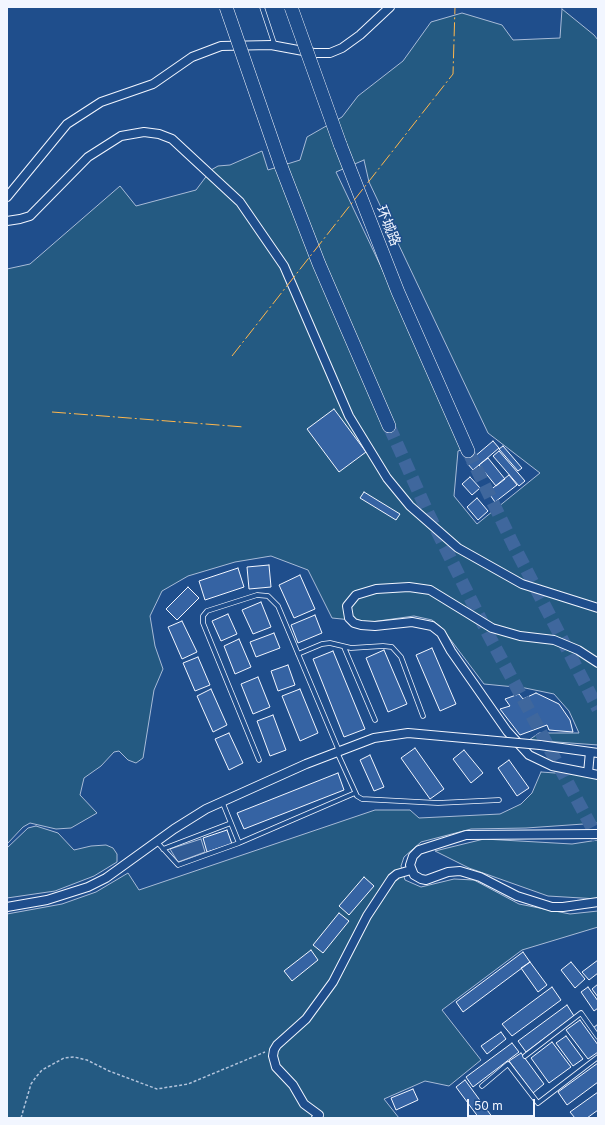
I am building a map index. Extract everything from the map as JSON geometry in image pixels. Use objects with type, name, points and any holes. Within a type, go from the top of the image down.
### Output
[{"type":"main road","points":[[226,7],[282,166],[319,264],[389,426]]},
{"type":"main road","name":"环城路","points":[[292,7],[340,144],[398,292],[468,450]]},
{"type":"street","points":[[7,197],[67,124],[101,102],[153,84],[192,57],[220,46],[275,46],[314,53],[330,53],[342,48],[360,35],[390,7]]},
{"type":"street","points":[[7,220],[20,220],[30,216],[88,157],[121,136],[144,132],[159,134],[172,139],[240,202],[284,266],[349,416],[387,478],[410,506],[458,548],[522,584],[598,608]]},
{"type":"street","points":[[598,663],[578,650],[554,640],[520,636],[492,628],[430,590],[409,587],[376,589],[356,595],[347,606],[349,618],[354,623],[361,625],[375,626],[412,622],[432,626],[441,633],[451,651],[498,720],[525,752],[535,759],[552,766],[598,774]]},
{"type":"street","points":[[7,907],[66,895],[88,887],[106,878],[192,817],[222,801],[338,751],[374,738],[394,734],[418,733],[594,752],[588,773]]},
{"type":"street","points":[[598,834],[466,835],[446,840],[416,852],[411,860],[412,870],[416,877],[423,880],[452,871],[460,871],[480,877],[526,899],[552,907],[598,902]]},
{"type":"street","points":[[316,1118],[320,1115],[304,1104],[293,1085],[276,1067],[273,1056],[274,1049],[306,1019],[333,982],[367,916],[392,878],[397,874],[412,870]]},
{"type":"lane","points":[[262,7],[275,46]]},
{"type":"lane","points":[[259,760],[203,623],[204,614],[212,609],[257,595],[268,596],[278,606],[357,796],[370,801],[438,803],[499,800]]},
{"type":"lane","points":[[298,654],[322,644],[361,648],[387,646],[395,649],[401,657],[423,716]]},
{"type":"lane","points":[[344,647],[375,720]]},
{"type":"lane","points":[[157,842],[178,865],[239,843],[355,792]]},
{"type":"lane","points":[[222,801],[239,843]]},
{"type":"lane","points":[[163,849],[231,823]]},
{"type":"lane","points":[[525,1056],[580,1014],[598,1037]]},
{"type":"lane","points":[[482,1086],[508,1064],[538,1103],[598,1057]]},
{"type":"path","points":[[21,1118],[31,1084],[36,1077],[42,1070],[64,1058],[74,1056],[87,1060],[109,1072],[157,1089],[188,1084],[274,1049]]},
{"type":"shaded area","points":[[562,9],[598,40],[598,745],[529,740],[539,733],[579,733],[569,711],[554,694],[525,688],[484,684],[441,627],[432,620],[414,616],[371,622],[332,618],[308,570],[271,556],[235,562],[188,576],[162,591],[150,616],[155,646],[163,669],[154,690],[143,758],[136,763],[128,760],[119,751],[114,752],[101,766],[84,778],[80,795],[97,813],[71,828],[56,829],[30,823],[23,827],[7,844],[7,269],[30,264],[120,186],[136,206],[196,190],[211,170],[218,166],[230,165],[262,151],[268,170],[300,160],[307,137],[342,117],[358,96],[403,61],[431,22],[462,13],[502,25],[513,40],[560,38]],"holes":[[[364,160],[369,182],[488,433],[540,473],[477,524],[454,496],[458,451],[467,448],[336,172]]]},
{"type":"shaded area","points":[[541,772],[598,776],[598,823],[526,828],[471,829],[421,842],[404,857],[401,866],[405,880],[421,887],[454,879],[474,880],[519,904],[570,914],[598,911],[598,927],[522,950],[442,1010],[481,1060],[449,1086],[425,1081],[384,1099],[399,1118],[7,1118],[7,914],[62,904],[96,892],[128,873],[139,890],[375,810],[410,810],[419,818],[500,814],[521,804],[532,793]]},
{"type":"shaded area","points":[[36,826],[58,833],[74,850],[91,846],[106,845],[113,848],[117,854],[117,862],[94,876],[55,891],[7,898],[7,848],[28,828]]},
{"type":"shaded area","points":[[201,839],[205,852],[178,862],[170,849]]},
{"type":"shaded area","points":[[484,839],[572,844],[598,840],[598,899],[548,896],[469,868],[435,851]]},
{"type":"building","points":[[334,409],[366,452],[339,472],[307,429]]},
{"type":"building","points":[[493,441],[499,448],[473,470],[467,463]]},
{"type":"building","points":[[503,446],[522,468],[518,471],[499,449]]},
{"type":"building","points":[[499,451],[525,481],[519,486],[493,456]]},
{"type":"building","points":[[488,458],[505,479],[496,486],[479,465]]},
{"type":"building","points":[[509,475],[517,485],[495,502],[488,492]]},
{"type":"building","points":[[470,477],[480,488],[472,495],[462,484]]},
{"type":"building","points":[[364,492],[400,514],[396,520],[360,498]]},
{"type":"building","points":[[477,498],[488,511],[478,520],[467,507]]},
{"type":"building","points":[[269,565],[271,587],[249,589],[247,567]]},
{"type":"building","points":[[238,568],[244,587],[205,600],[199,581]]},
{"type":"building","points":[[300,575],[315,609],[294,618],[279,585]]},
{"type":"building","points":[[188,587],[199,598],[177,620],[166,609]]},
{"type":"building","points":[[261,602],[271,627],[253,634],[242,610]]},
{"type":"building","points":[[228,614],[237,634],[221,641],[212,621]]},
{"type":"building","points":[[315,615],[322,633],[298,643],[291,625]]},
{"type":"building","points":[[182,621],[197,652],[182,659],[168,627]]},
{"type":"building","points":[[274,633],[280,648],[256,657],[250,642]]},
{"type":"building","points":[[239,639],[251,667],[235,674],[224,646]]},
{"type":"building","points":[[432,648],[456,704],[440,711],[416,655]]},
{"type":"building","points":[[384,650],[407,704],[388,712],[366,658]]},
{"type":"building","points":[[333,651],[365,729],[344,737],[313,659]]},
{"type":"building","points":[[198,657],[210,685],[195,691],[183,663]]},
{"type":"building","points":[[288,665],[295,685],[278,691],[271,671]]},
{"type":"building","points":[[258,677],[270,707],[253,714],[241,684]]},
{"type":"building","points":[[211,689],[227,725],[213,732],[197,696]]},
{"type":"building","points":[[300,689],[318,733],[300,741],[282,696]]},
{"type":"building","points":[[536,693],[559,704],[570,720],[573,732],[549,730],[547,725],[520,735],[500,709],[510,706],[505,699],[519,694],[523,699]]},
{"type":"building","points":[[273,715],[286,750],[270,756],[257,721]]},
{"type":"building","points":[[229,733],[243,763],[229,770],[215,739]]},
{"type":"building","points":[[415,748],[444,789],[430,799],[401,758]]},
{"type":"building","points":[[464,750],[483,773],[471,783],[453,759]]},
{"type":"building","points":[[370,755],[384,787],[374,791],[360,760]]},
{"type":"building","points":[[509,760],[529,788],[517,796],[498,768]]},
{"type":"building","points":[[338,773],[344,790],[244,829],[237,813]]},
{"type":"building","points":[[227,830],[232,844],[207,852],[203,838]]},
{"type":"building","points":[[364,877],[374,886],[349,915],[339,906]]},
{"type":"building","points":[[339,913],[349,921],[323,953],[313,945]]},
{"type":"building","points":[[311,950],[318,960],[292,981],[284,971]]},
{"type":"building","points":[[523,952],[530,962],[463,1012],[456,1002]]},
{"type":"building","points":[[598,960],[598,973],[589,980],[582,972]]},
{"type":"building","points":[[530,962],[547,985],[538,992],[521,968]]},
{"type":"building","points":[[571,962],[585,979],[575,988],[561,970]]},
{"type":"building","points":[[598,984],[598,997],[592,989]]},
{"type":"building","points":[[552,987],[561,1000],[512,1036],[502,1024]]},
{"type":"building","points":[[588,987],[598,1001],[598,1008],[594,1011],[581,992]]},
{"type":"building","points":[[567,1005],[574,1016],[526,1052],[518,1041]]},
{"type":"building","points":[[580,1020],[598,1045],[598,1052],[588,1059],[566,1030]]},
{"type":"building","points":[[598,1024],[598,1035],[593,1028]]},
{"type":"building","points":[[501,1032],[506,1039],[487,1054],[481,1046]]},
{"type":"building","points":[[566,1036],[583,1059],[573,1066],[556,1043]]},
{"type":"building","points":[[552,1042],[571,1067],[549,1083],[531,1058]]},
{"type":"building","points":[[512,1043],[519,1052],[473,1087],[466,1077]]},
{"type":"building","points":[[521,1053],[544,1084],[533,1093],[509,1061]]},
{"type":"building","points":[[598,1063],[598,1082],[567,1105],[558,1092]]},
{"type":"building","points":[[465,1080],[493,1118],[479,1118],[456,1087]]},
{"type":"building","points":[[413,1089],[418,1100],[396,1110],[391,1098]]},
{"type":"building","points":[[598,1092],[598,1110],[587,1118],[575,1118],[570,1112]]},
{"type":"tunnel","points":[[389,426],[428,513],[487,632],[598,839]]},
{"type":"tunnel","points":[[468,451],[513,544],[598,709]]},
{"type":"power","points":[[232,356],[453,74],[455,7]]},
{"type":"power","points":[[52,412],[244,427]]}]
